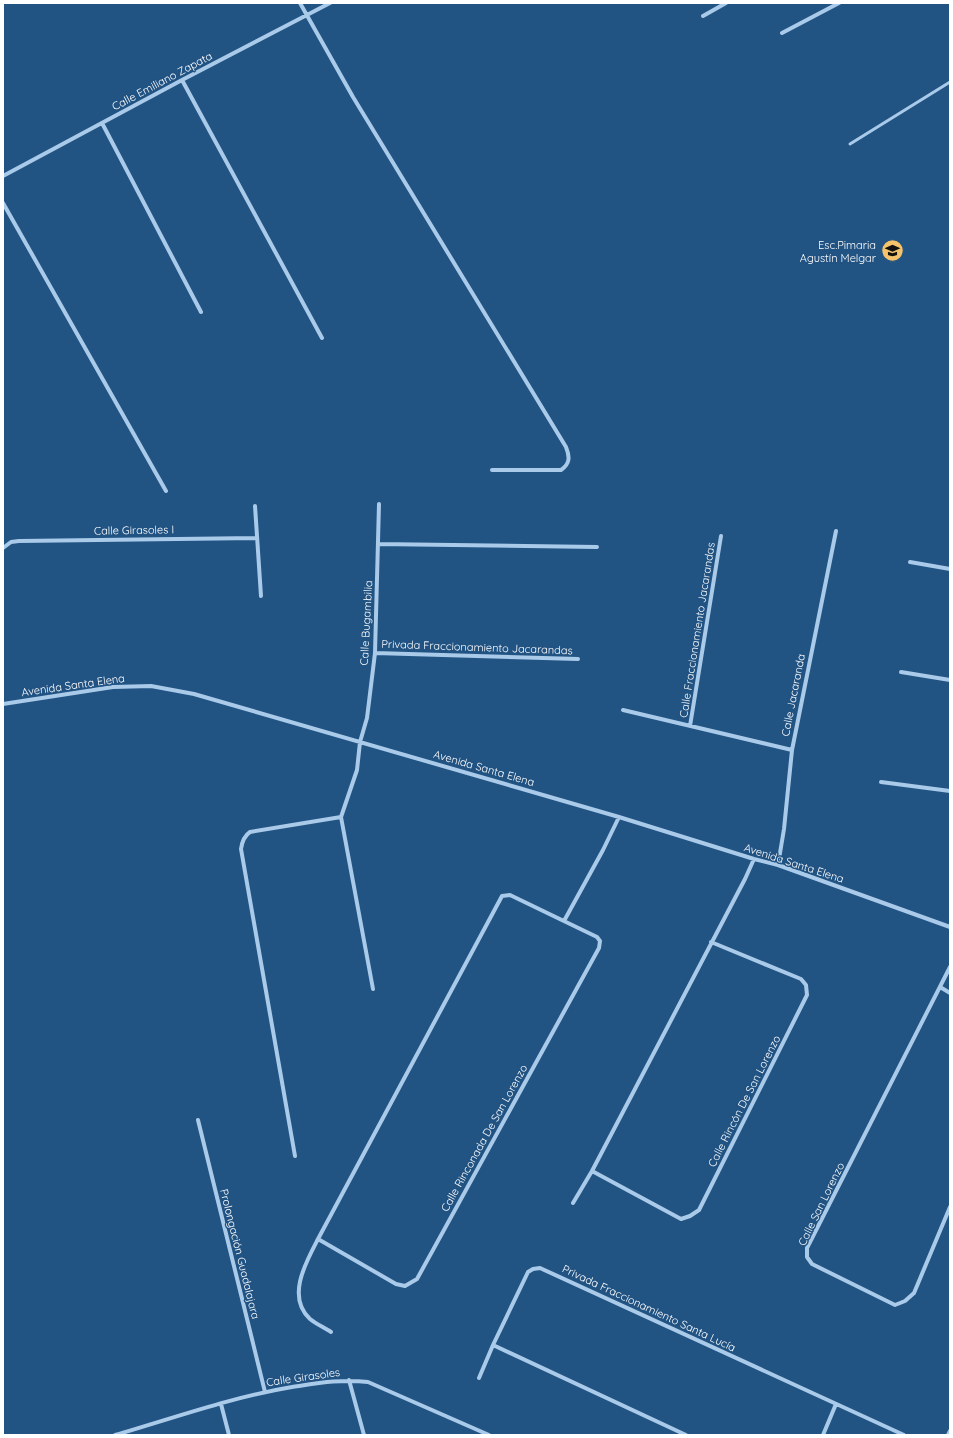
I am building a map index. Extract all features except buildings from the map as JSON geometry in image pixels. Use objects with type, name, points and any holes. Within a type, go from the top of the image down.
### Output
[{"type":"street","points":[[300,3],[353,97],[562,441],[569,455],[569,460],[566,467],[561,470],[492,470]]},
{"type":"street","name":"Calle Emiliano Zapata","points":[[3,176],[330,3]]},
{"type":"street","points":[[702,16],[726,3]]},
{"type":"street","points":[[782,33],[838,3]]},
{"type":"street","points":[[182,80],[322,338]]},
{"type":"street","points":[[102,123],[201,312]]},
{"type":"street","points":[[3,203],[166,491]]},
{"type":"street","name":"Calle Bugambilia","points":[[341,817],[357,770],[360,742],[367,718],[375,653],[379,504]]},
{"type":"street","points":[[255,506],[261,596]]},
{"type":"street","name":"Calle Jacaranda","points":[[778,865],[784,829],[792,750],[836,531]]},
{"type":"street","name":"Calle Fraccionamiento Jacarandas","points":[[690,726],[721,536]]},
{"type":"street","name":"Calle Girasoles I","points":[[3,548],[11,542],[19,540],[257,538]]},
{"type":"street","points":[[378,544],[598,547]]},
{"type":"street","points":[[910,562],[950,569]]},
{"type":"street","name":"Privada Fraccionamiento Jacarandas","points":[[375,653],[578,659]]},
{"type":"street","points":[[901,672],[950,680]]},
{"type":"street","name":"Avenida Santa Elena","points":[[3,704],[114,687],[151,686],[194,694],[620,817],[754,859],[778,865],[950,927]]},
{"type":"street","name":"Calle Fraccionamiento Jacarandas","points":[[623,710],[792,750]]},
{"type":"street","points":[[881,782],[950,791]]},
{"type":"street","points":[[295,1156],[241,849],[244,839],[250,832],[341,817],[373,989]]},
{"type":"street","points":[[564,921],[620,817]]},
{"type":"street","points":[[573,1203],[592,1171],[745,879],[754,859]]},
{"type":"street","name":"Calle Rinconada De San Lorenzo","points":[[318,1239],[396,1284],[405,1286],[417,1279],[599,948],[600,941],[597,937],[510,895],[502,896],[318,1239],[302,1271],[300,1278],[300,1296],[303,1310],[311,1319],[331,1332]]},
{"type":"street","name":"Calle Rincón De San Lorenzo","points":[[592,1171],[681,1219],[690,1216],[699,1210],[807,995],[806,985],[801,979],[711,942]]},
{"type":"street","name":"Calle San Lorenzo","points":[[950,967],[807,1248],[807,1257],[812,1264],[895,1305],[905,1301],[914,1293],[950,1207]]},
{"type":"street","points":[[940,987],[950,993]]},
{"type":"street","name":"Prolongación Guadalajara","points":[[198,1120],[265,1392]]},
{"type":"street","name":"Privada Fraccionamiento Santa Lucía","points":[[480,1378],[493,1345],[528,1272],[533,1269],[540,1268],[904,1435]]},
{"type":"street","points":[[493,1345],[686,1435]]},
{"type":"street","points":[[349,1380],[364,1435]]},
{"type":"street","name":"Calle Girasoles","points":[[115,1435],[265,1392],[329,1381],[349,1380],[368,1382],[489,1435]]},
{"type":"street","points":[[221,1404],[229,1435]]},
{"type":"street","points":[[823,1435],[836,1404]]},
{"type":"street","points":[[948,1435],[950,1431]]},
{"type":"lane","points":[[850,144],[950,82]]},
{"type":"place","name":"Esc.Pimaria Agustín Melgar","points":[[892,251]]}]
